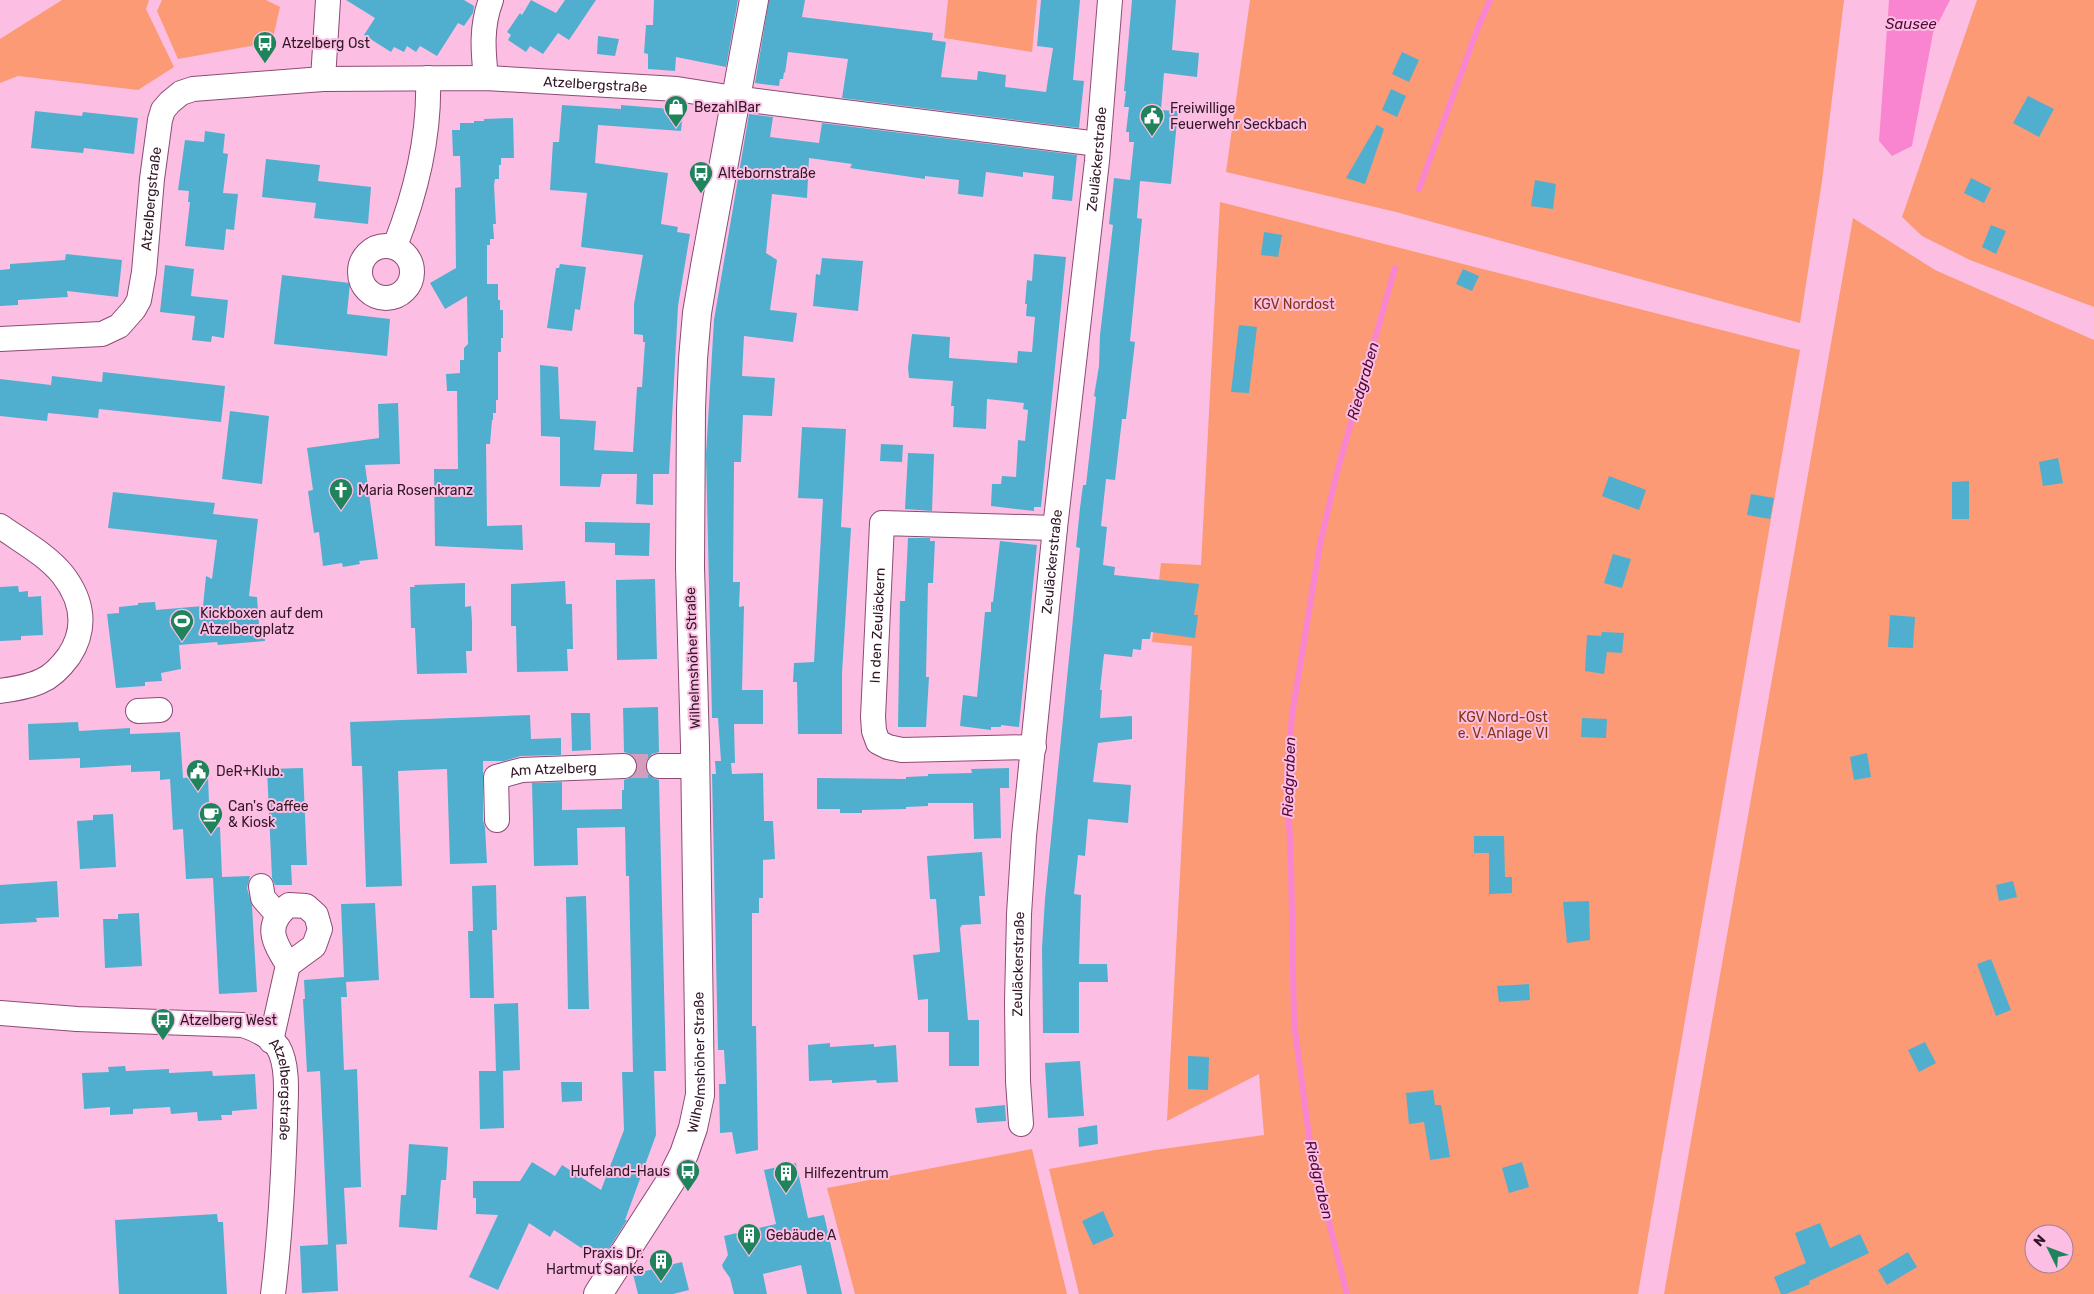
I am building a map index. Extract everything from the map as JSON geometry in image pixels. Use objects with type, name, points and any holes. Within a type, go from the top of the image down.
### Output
[{"type":"main road","name":"Wilhelmshöher Straße","points":[[598,1294],[670,1182],[684,1154],[693,1128],[700,1094],[696,766],[690,562],[693,358],[697,313],[734,98],[754,0]]},
{"type":"street","points":[[323,79],[328,0]]},
{"type":"street","points":[[486,78],[483,36],[485,19],[491,0]]},
{"type":"street","name":"Zeuläckerstraße","points":[[1021,1124],[1018,1081],[1017,1003],[1018,914],[1024,836],[1055,528],[1098,144],[1110,0]]},
{"type":"street","points":[[395,246],[413,194],[422,157],[429,112],[428,78]]},
{"type":"street","name":"Atzelbergstraße","points":[[0,339],[102,334],[119,326],[134,309],[139,300],[144,272],[158,128],[163,110],[176,97],[200,87],[323,79],[486,78],[677,89],[734,98]]},
{"type":"street","points":[[734,98],[1098,144]]},
{"type":"street","name":"In den Zeuläckern","points":[[1034,747],[902,750],[888,747],[878,742],[874,731],[873,717],[882,523],[1055,528]]},
{"type":"street","points":[[0,526],[48,560],[62,574],[76,596],[81,625],[80,636],[74,648],[58,670],[41,682],[0,691]]},
{"type":"street","name":"Am Atzelberg","points":[[497,820],[496,777],[522,770],[624,766]]},
{"type":"street","points":[[659,766],[696,766]]},
{"type":"street","points":[[261,886],[263,898],[277,914]]},
{"type":"street","points":[[271,1041],[288,965],[314,946],[320,929],[316,915],[306,906],[288,905],[277,914],[272,930],[277,946],[288,965]]},
{"type":"street","name":"Atzelbergstraße","points":[[0,1013],[77,1019],[243,1025],[254,1029],[278,1047],[285,1072],[284,1170],[273,1294]]},
{"type":"green space","points":[[62,0],[149,0],[146,9],[174,67],[138,90],[18,76],[0,83],[0,39]]},
{"type":"green space","points":[[162,0],[266,0],[280,7],[272,42],[178,59],[157,11]]},
{"type":"green space","points":[[948,0],[1037,0],[1032,52],[944,38]]},
{"type":"green space","points":[[1250,0],[1844,0],[1822,181],[1800,323],[1396,212],[1226,172]]},
{"type":"green space","points":[[1977,0],[2094,0],[2094,307],[1970,260],[1922,236],[1902,217]]},
{"type":"green space","name":"KGV Nord-Ost e. V. Anlage VI","points":[[1220,202],[1800,350],[1638,1294],[1079,1294],[1049,1169],[1155,1150],[1264,1135],[1259,1074],[1167,1121],[1192,646],[1152,642],[1161,563],[1201,565]]},
{"type":"green space","points":[[1853,218],[1935,270],[2094,340],[2094,1294],[1664,1294]]},
{"type":"green space","points":[[1032,1149],[1067,1294],[855,1294],[827,1188]]},
{"type":"water","name":"Sausee","points":[[1889,0],[1950,0],[1933,33],[1912,146],[1892,156],[1879,141]]},
{"type":"building","points":[[346,0],[464,0],[474,6],[473,13],[464,26],[458,23],[437,56],[420,46],[416,52],[407,46],[404,52],[394,47],[391,52],[364,35],[375,18]]},
{"type":"building","points":[[531,0],[556,13],[565,0],[596,0],[569,40],[558,33],[543,54],[530,46],[526,52],[508,40],[511,35],[507,32],[520,13],[522,15]]},
{"type":"building","points":[[654,0],[738,0],[726,67],[676,57],[675,71],[648,69],[648,54],[644,53],[646,25],[653,25]]},
{"type":"building","points":[[769,0],[805,0],[802,17],[933,33],[932,40],[946,42],[941,77],[977,80],[978,71],[1006,75],[1005,87],[1046,92],[1053,48],[1037,46],[1041,0],[1080,0],[1073,80],[1084,81],[1079,128],[842,98],[848,59],[788,52],[785,73],[783,79],[780,79],[779,86],[755,83]]},
{"type":"building","points":[[1132,0],[1176,0],[1172,50],[1199,53],[1197,77],[1164,73],[1161,110],[1178,111],[1171,184],[1140,181],[1137,218],[1142,219],[1130,341],[1135,342],[1126,419],[1122,419],[1115,480],[1106,479],[1101,526],[1107,527],[1103,565],[1115,567],[1114,575],[1199,584],[1194,615],[1198,615],[1195,638],[1151,632],[1150,639],[1142,639],[1141,650],[1133,649],[1132,657],[1104,654],[1100,690],[1102,690],[1100,718],[1132,716],[1132,739],[1098,743],[1093,782],[1131,785],[1128,823],[1088,819],[1085,856],[1078,855],[1074,894],[1081,895],[1079,964],[1107,964],[1108,982],[1079,982],[1079,1033],[1043,1033],[1042,948],[1045,899],[1080,548],[1076,547],[1083,485],[1086,485],[1096,397],[1094,396],[1099,366],[1100,335],[1113,225],[1109,224],[1114,178],[1130,180],[1134,142],[1129,142],[1129,132],[1126,132],[1129,107],[1124,107]]},
{"type":"building","points":[[598,36],[619,39],[615,56],[597,54]]},
{"type":"building","points":[[1402,52],[1419,60],[1409,82],[1392,74]]},
{"type":"building","points":[[1391,89],[1406,96],[1397,117],[1382,110]]},
{"type":"building","points":[[2028,96],[2054,109],[2039,137],[2013,123]]},
{"type":"building","points":[[562,105],[621,109],[621,105],[683,110],[681,131],[598,125],[595,163],[668,173],[661,224],[678,227],[677,232],[690,234],[678,306],[669,474],[653,474],[653,505],[636,504],[637,474],[602,474],[600,487],[560,486],[560,437],[541,436],[540,365],[558,367],[560,419],[596,421],[594,450],[633,452],[637,387],[642,387],[645,342],[643,342],[643,335],[634,334],[634,304],[643,255],[581,247],[587,193],[550,190],[553,142],[559,142]]},
{"type":"building","points":[[35,111],[82,116],[83,112],[138,118],[134,154],[84,148],[83,153],[31,148]]},
{"type":"building","points":[[749,114],[773,117],[770,137],[819,143],[822,123],[1077,155],[1072,201],[1052,199],[1054,176],[1023,172],[1023,177],[986,172],[983,197],[958,194],[959,180],[925,176],[925,179],[850,168],[852,164],[809,158],[807,198],[772,194],[766,253],[777,260],[770,310],[797,313],[793,342],[744,336],[742,376],[775,378],[772,416],[743,415],[741,462],[734,462],[733,582],[740,582],[739,607],[744,606],[742,690],[763,690],[763,724],[734,724],[735,763],[731,763],[732,774],[763,773],[764,821],[773,821],[775,859],[763,860],[763,898],[759,898],[759,913],[752,913],[752,1026],[756,1026],[758,1150],[736,1154],[732,1132],[720,1133],[719,1084],[726,1084],[724,1050],[718,1050],[712,774],[716,774],[715,761],[721,761],[718,718],[712,718],[706,455],[714,320]]},
{"type":"building","points":[[513,118],[514,158],[501,158],[499,179],[495,179],[494,185],[496,224],[493,224],[494,239],[490,239],[490,245],[487,245],[487,284],[498,284],[498,300],[500,300],[500,310],[503,310],[503,338],[501,338],[501,352],[498,352],[498,400],[496,400],[496,413],[493,413],[490,444],[486,444],[487,526],[522,525],[523,550],[435,546],[434,469],[458,469],[457,391],[447,391],[446,374],[460,373],[460,360],[464,360],[464,348],[468,344],[467,296],[445,309],[430,283],[456,268],[455,188],[461,187],[460,156],[453,156],[452,130],[460,130],[460,123],[474,123],[474,121],[484,121],[484,119]]},
{"type":"building","points":[[1377,125],[1384,129],[1365,184],[1346,178]]},
{"type":"building","points":[[205,131],[225,134],[223,153],[228,154],[223,193],[238,194],[234,230],[226,229],[224,250],[185,246],[190,202],[188,202],[189,191],[178,190],[185,140],[204,142]]},
{"type":"building","points":[[266,159],[320,165],[318,181],[371,187],[368,224],[314,218],[316,203],[262,197]]},
{"type":"building","points":[[1971,178],[1991,188],[1984,203],[1964,193]]},
{"type":"building","points":[[1535,180],[1556,184],[1553,209],[1531,206]]},
{"type":"building","points":[[1991,225],[2006,231],[1996,254],[1982,247]]},
{"type":"building","points":[[1264,232],[1282,235],[1278,257],[1261,255]]},
{"type":"building","points":[[66,254],[122,260],[118,297],[67,291],[68,297],[18,300],[18,305],[0,306],[0,270],[10,269],[10,264],[65,260]]},
{"type":"building","points":[[1034,254],[1066,257],[1041,507],[1034,507],[1034,511],[991,506],[992,484],[1001,484],[1002,476],[1016,477],[1018,440],[1025,441],[1028,410],[1023,409],[1024,403],[987,399],[986,429],[953,427],[954,406],[951,406],[953,381],[909,378],[908,368],[912,334],[950,337],[949,358],[1017,363],[1018,351],[1032,352],[1035,317],[1026,316],[1027,304],[1025,304],[1027,280],[1032,281]]},
{"type":"building","points":[[822,258],[863,261],[858,311],[813,306],[816,274],[820,275]]},
{"type":"building","points":[[560,264],[586,267],[580,310],[575,309],[572,331],[547,328],[556,268],[559,268]]},
{"type":"building","points":[[165,265],[194,269],[191,296],[228,300],[224,338],[212,336],[211,342],[192,340],[195,316],[160,312]]},
{"type":"building","points":[[1463,269],[1479,276],[1472,291],[1456,284]]},
{"type":"building","points":[[282,275],[350,283],[347,314],[390,319],[387,356],[274,344]]},
{"type":"building","points":[[1239,325],[1257,327],[1249,393],[1231,392]]},
{"type":"building","points":[[103,372],[225,386],[221,422],[99,409],[98,418],[48,413],[47,421],[0,416],[0,379],[51,385],[52,376],[102,382]]},
{"type":"building","name":"Maria Rosenkranz","points":[[398,403],[400,464],[365,465],[378,559],[359,561],[360,564],[343,567],[342,563],[323,566],[319,532],[314,533],[308,491],[313,490],[307,448],[379,438],[378,404]]},
{"type":"building","points":[[230,411],[269,416],[262,484],[222,479]]},
{"type":"building","points":[[802,427],[846,429],[841,527],[851,528],[842,673],[842,734],[798,734],[797,682],[793,682],[794,663],[814,662],[823,499],[798,498]]},
{"type":"building","points":[[881,444],[903,445],[902,462],[880,461]]},
{"type":"building","points":[[908,453],[934,454],[932,511],[905,509]]},
{"type":"building","points":[[2058,458],[2063,483],[2043,486],[2039,462]]},
{"type":"building","points":[[1609,476],[1646,490],[1639,510],[1602,496]]},
{"type":"building","points":[[1969,481],[1969,519],[1952,519],[1952,482]]},
{"type":"building","points":[[113,492],[215,503],[213,514],[258,519],[249,596],[257,597],[259,625],[263,625],[265,641],[218,645],[217,642],[179,645],[181,669],[161,673],[162,681],[145,682],[145,686],[116,688],[107,614],[119,613],[119,607],[138,605],[138,603],[155,602],[156,610],[203,606],[206,576],[212,579],[217,540],[108,528]]},
{"type":"building","points":[[1751,494],[1774,498],[1770,519],[1747,515]]},
{"type":"building","points":[[585,522],[650,523],[649,556],[615,555],[615,543],[585,542]]},
{"type":"building","points":[[908,538],[930,538],[930,541],[935,541],[933,583],[928,583],[926,677],[929,677],[926,727],[898,727],[900,601],[905,601]]},
{"type":"building","points":[[1000,541],[1037,545],[1019,727],[1001,725],[1001,727],[991,727],[991,730],[960,726],[963,695],[977,697],[985,612],[991,612]]},
{"type":"building","points":[[1613,554],[1631,559],[1622,588],[1604,583]]},
{"type":"building","points":[[655,579],[657,659],[617,660],[616,580]]},
{"type":"building","points":[[565,581],[566,604],[572,604],[573,649],[567,649],[568,671],[517,672],[516,626],[511,626],[511,584]]},
{"type":"building","points":[[465,583],[465,607],[471,606],[472,622],[472,651],[466,651],[467,673],[417,674],[415,628],[411,628],[410,587],[415,587],[414,585]]},
{"type":"building","points":[[18,586],[19,592],[28,591],[28,597],[41,596],[43,635],[21,636],[21,640],[0,641],[0,587]]},
{"type":"building","points":[[1890,615],[1915,617],[1913,648],[1888,647]]},
{"type":"building","points":[[1602,632],[1624,633],[1622,653],[1607,652],[1604,674],[1585,671],[1587,635],[1601,636]]},
{"type":"building","points":[[658,707],[659,752],[652,754],[645,766],[647,773],[659,780],[666,1071],[654,1071],[656,1135],[625,1220],[627,1220],[601,1261],[554,1230],[550,1237],[529,1223],[498,1290],[469,1277],[498,1215],[476,1214],[476,1198],[473,1198],[473,1181],[520,1181],[532,1162],[555,1176],[562,1165],[601,1190],[624,1130],[622,1072],[633,1072],[629,876],[626,876],[625,827],[577,828],[578,865],[534,866],[532,783],[562,782],[562,810],[622,809],[624,780],[632,777],[638,766],[635,758],[624,752],[623,708]]},
{"type":"building","points":[[571,713],[590,713],[591,750],[572,751]]},
{"type":"building","points":[[530,715],[531,739],[561,738],[561,755],[521,756],[504,761],[483,761],[483,820],[487,863],[450,864],[447,769],[398,771],[402,886],[366,887],[362,766],[352,766],[350,722]]},
{"type":"building","points":[[1582,718],[1607,719],[1606,738],[1581,737]]},
{"type":"building","points":[[78,722],[79,731],[130,728],[130,734],[180,732],[183,778],[208,777],[210,828],[220,827],[222,877],[250,876],[247,888],[252,906],[257,992],[219,994],[213,878],[186,879],[183,829],[173,830],[170,779],[160,780],[160,771],[131,772],[131,765],[80,768],[80,758],[29,760],[28,724]]},
{"type":"building","points":[[1867,753],[1871,777],[1854,780],[1850,757]]},
{"type":"building","points":[[303,768],[307,865],[291,865],[292,885],[275,885],[272,878],[267,769]]},
{"type":"building","points":[[1009,768],[1009,788],[1000,788],[1001,838],[974,839],[973,803],[928,803],[928,806],[906,807],[906,809],[862,810],[862,813],[840,813],[840,809],[817,809],[817,778],[906,779],[906,777],[928,776],[928,774],[972,773],[971,769]]},
{"type":"building","points":[[113,814],[116,867],[80,869],[77,821],[93,820],[93,815]]},
{"type":"building","points":[[1474,836],[1504,836],[1505,877],[1512,877],[1512,893],[1489,894],[1489,853],[1474,853]]},
{"type":"building","points":[[982,852],[985,896],[979,896],[981,924],[962,925],[960,928],[968,1020],[979,1020],[979,1066],[949,1066],[949,1032],[928,1032],[928,999],[918,1000],[913,955],[940,952],[936,899],[930,899],[927,856]]},
{"type":"building","points":[[57,881],[59,917],[36,918],[37,922],[0,924],[0,885]]},
{"type":"building","points":[[2013,881],[2017,897],[1999,901],[1996,885]]},
{"type":"building","points":[[496,885],[497,930],[492,930],[494,998],[470,998],[468,931],[473,931],[472,886]]},
{"type":"building","points":[[586,896],[589,1009],[568,1009],[566,897]]},
{"type":"building","points":[[1589,901],[1590,940],[1567,943],[1563,902]]},
{"type":"building","points":[[375,903],[379,980],[346,982],[347,997],[341,997],[344,1070],[357,1069],[361,1187],[344,1188],[347,1244],[328,1245],[320,1071],[307,1072],[303,999],[305,999],[304,980],[344,977],[341,904]]},
{"type":"building","points":[[139,913],[142,966],[105,968],[103,919],[118,919],[118,914]]},
{"type":"building","points":[[1991,959],[2011,1010],[1996,1016],[1977,964]]},
{"type":"building","points":[[1529,984],[1530,1000],[1499,1002],[1497,986]]},
{"type":"building","points":[[518,1003],[520,1070],[503,1071],[504,1128],[480,1129],[479,1071],[496,1071],[494,1004]]},
{"type":"building","points":[[1925,1042],[1936,1063],[1919,1072],[1908,1050]]},
{"type":"building","points":[[830,1043],[830,1047],[874,1044],[874,1047],[896,1045],[898,1082],[877,1083],[876,1080],[832,1083],[832,1080],[809,1081],[808,1045]]},
{"type":"building","points":[[1188,1056],[1209,1057],[1208,1090],[1188,1089]]},
{"type":"building","points":[[1080,1061],[1084,1116],[1048,1118],[1045,1063]]},
{"type":"building","points":[[125,1066],[126,1071],[169,1069],[169,1073],[212,1071],[213,1076],[255,1074],[257,1109],[232,1111],[232,1115],[221,1115],[222,1120],[198,1121],[197,1112],[171,1114],[170,1107],[133,1109],[133,1114],[110,1115],[110,1107],[84,1109],[82,1073],[109,1072],[108,1067]]},
{"type":"building","points":[[561,1082],[582,1082],[582,1101],[562,1102]]},
{"type":"building","points":[[1433,1090],[1435,1105],[1441,1105],[1450,1157],[1430,1160],[1424,1122],[1409,1124],[1406,1093]]},
{"type":"building","points":[[1005,1105],[1006,1121],[977,1123],[975,1108]]},
{"type":"building","points":[[1097,1125],[1098,1144],[1079,1147],[1078,1128]]},
{"type":"building","points":[[409,1144],[448,1147],[446,1180],[441,1180],[437,1230],[399,1227],[401,1195],[406,1195]]},
{"type":"building","points":[[1522,1162],[1529,1187],[1509,1193],[1502,1168]]},
{"type":"building","points":[[796,1163],[808,1218],[824,1215],[842,1294],[807,1294],[801,1265],[763,1274],[767,1294],[734,1294],[730,1278],[722,1265],[728,1255],[724,1236],[776,1224],[764,1170]]},
{"type":"building","points":[[1103,1211],[1114,1236],[1093,1245],[1082,1221]]},
{"type":"building","points":[[217,1214],[218,1222],[223,1222],[227,1294],[119,1294],[115,1220]]},
{"type":"building","points":[[1820,1223],[1830,1248],[1860,1234],[1869,1253],[1809,1281],[1810,1284],[1786,1294],[1781,1294],[1774,1277],[1806,1263],[1795,1233]]},
{"type":"building","points":[[336,1244],[338,1291],[302,1293],[300,1246]]},
{"type":"building","points":[[1908,1252],[1917,1267],[1887,1285],[1878,1270]]},
{"type":"building","name":"Praxis Dr. Hartmut Sanke","points":[[682,1262],[689,1290],[673,1294],[638,1294],[633,1274]]},
{"type":"waterway","name":"Riedgraben","points":[[1419,189],[1477,30],[1490,0]]},
{"type":"waterway","name":"Riedgraben","points":[[1347,1294],[1311,1151],[1294,1023],[1291,864],[1287,777],[1292,715],[1320,544],[1337,472],[1395,268]]},
{"type":"tunnel","points":[[624,766],[659,766]]},
{"type":"place","name":"Atzelberg Ost","points":[[265,64]]},
{"type":"place","name":"BezahlBar","points":[[676,128]]},
{"type":"place","name":"Freiwillige Feuerwehr Seckbach","points":[[1152,137]]},
{"type":"place","name":"Altebornstraße","points":[[701,194]]},
{"type":"place","name":"Maria Rosenkranz","points":[[341,511]]},
{"type":"place","name":"Kickboxen auf dem Atzelbergplatz","points":[[182,642]]},
{"type":"place","name":"DeR+Klub.","points":[[198,792]]},
{"type":"place","name":"Can's Caffee & Kiosk","points":[[211,835]]},
{"type":"place","name":"Atzelberg West","points":[[163,1041]]},
{"type":"place","name":"Hufeland-Haus","points":[[688,1192]]},
{"type":"place","name":"Hilfezentrum","points":[[786,1194]]},
{"type":"place","name":"Gebäude A","points":[[749,1256]]},
{"type":"place","name":"Praxis Dr. Hartmut Sanke","points":[[661,1282]]},
{"type":"park label","name":"KGV Nordost","points":[[1294,304]]}]
